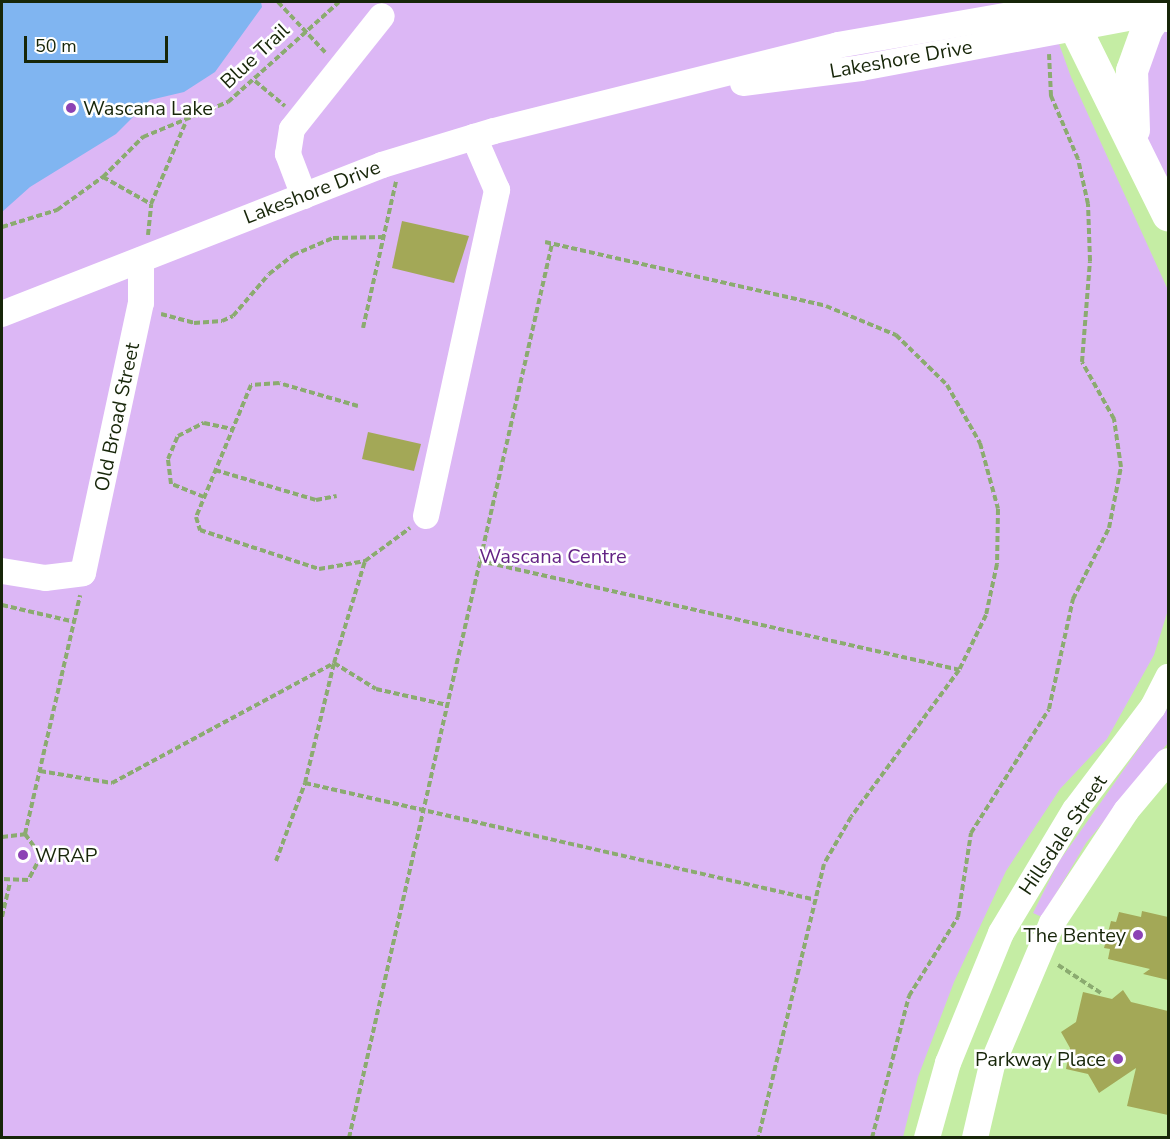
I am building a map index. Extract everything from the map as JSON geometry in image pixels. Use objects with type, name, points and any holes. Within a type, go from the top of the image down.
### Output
[{"type":"main road","points":[[1139,155],[1130,114],[1132,71],[1155,7],[1074,9],[1139,155],[1168,215]]},
{"type":"street","name":"Lakeshore Drive","points":[[2,314],[402,159],[474,137],[632,96],[856,69],[1074,9]]},
{"type":"street","points":[[304,196],[288,154],[288,141],[300,118],[382,16]]},
{"type":"street","points":[[426,516],[497,190],[474,137]]},
{"type":"street","name":"Old Broad Street","points":[[83,573],[139,312],[145,258]]},
{"type":"street","points":[[2,571],[45,578],[83,573]]},
{"type":"street","name":"Hillsdale Street","points":[[927,1137],[952,1052],[1001,933],[1069,819],[1153,707],[1168,677]]},
{"type":"street","name":"Hillsdale Street","points":[[975,1137],[992,1065],[1037,955],[1097,854],[1168,761]]},
{"type":"path","name":"Blue Trail","points":[[2,227],[57,210],[103,177],[143,137],[185,124],[228,102],[255,81],[302,32],[339,2]]},
{"type":"path","points":[[279,3],[302,32],[341,67]]},
{"type":"path","points":[[872,1137],[909,996],[958,917],[971,833],[1048,709],[1073,598],[1109,528],[1121,467],[1117,427],[1082,362],[1090,261],[1088,204],[1078,159],[1051,96],[1048,50]]},
{"type":"path","points":[[255,81],[300,118]]},
{"type":"path","points":[[145,258],[151,204],[185,124]]},
{"type":"path","points":[[363,328],[402,159]]},
{"type":"path","points":[[103,177],[151,204]]},
{"type":"path","points":[[139,312],[194,323],[222,321],[233,316],[269,274],[293,255],[333,238],[384,237]]},
{"type":"path","points":[[545,242],[826,306],[896,335],[946,385],[980,442],[998,509],[997,564],[986,615],[958,670],[851,817],[824,864],[812,899],[758,1137]]},
{"type":"path","points":[[351,1137],[552,244]]},
{"type":"path","points":[[358,406],[279,383],[251,385],[196,517],[200,530],[319,569],[365,561],[426,516]]},
{"type":"path","points":[[204,497],[171,484],[171,451],[178,436],[204,423],[233,429]]},
{"type":"path","points":[[215,470],[316,500],[337,496]]},
{"type":"path","points":[[276,861],[305,783],[334,663],[365,561]]},
{"type":"path","points":[[480,561],[958,670]]},
{"type":"path","points":[[25,834],[75,622],[83,573]]},
{"type":"path","points":[[2,605],[75,622]]},
{"type":"path","points":[[334,663],[376,689],[447,705]]},
{"type":"path","points":[[40,771],[112,783],[334,663]]},
{"type":"path","points":[[305,783],[812,899]]},
{"type":"path","points":[[2,835],[25,834],[39,847],[40,866],[28,880],[10,883],[2,879]]},
{"type":"path","points":[[2,917],[10,883]]},
{"type":"path","points":[[1037,955],[1078,974],[1085,986],[1101,993]]},
{"type":"green space","name":"Wascana Centre","points":[[2,2],[1044,2],[1071,77],[1168,290],[1168,610],[1154,655],[1107,739],[1060,789],[1006,871],[954,982],[918,1077],[903,1137],[2,1138]]},
{"type":"green space","points":[[1158,28],[1168,30],[1168,186],[1142,126],[1141,53]]},
{"type":"green space","points":[[1168,707],[1168,743],[1086,843],[1042,917],[1033,913],[1058,863]]},
{"type":"water","name":"Wascana Lake","points":[[2,2],[261,2],[262,7],[215,72],[184,92],[150,100],[116,134],[30,187],[2,212]]},
{"type":"building","points":[[402,221],[469,236],[454,283],[392,268]]},
{"type":"building","points":[[368,432],[421,444],[414,471],[362,459]]},
{"type":"building","name":"The Bentey","points":[[1142,911],[1168,917],[1168,980],[1143,974],[1150,969],[1108,959],[1110,949],[1104,948],[1111,921],[1116,922],[1119,912],[1141,917]]},
{"type":"building","name":"Parkway Place","points":[[1123,990],[1131,1002],[1168,1011],[1168,1115],[1127,1106],[1136,1068],[1099,1093],[1088,1074],[1066,1069],[1070,1048],[1061,1032],[1076,1022],[1083,992],[1112,999]]},
{"type":"place","name":"Wascana Lake","points":[[71,108]]},
{"type":"place","name":"WRAP","points":[[23,855]]},
{"type":"place","name":"The Bentey","points":[[1138,935]]},
{"type":"place","name":"Parkway Place","points":[[1118,1059]]}]
